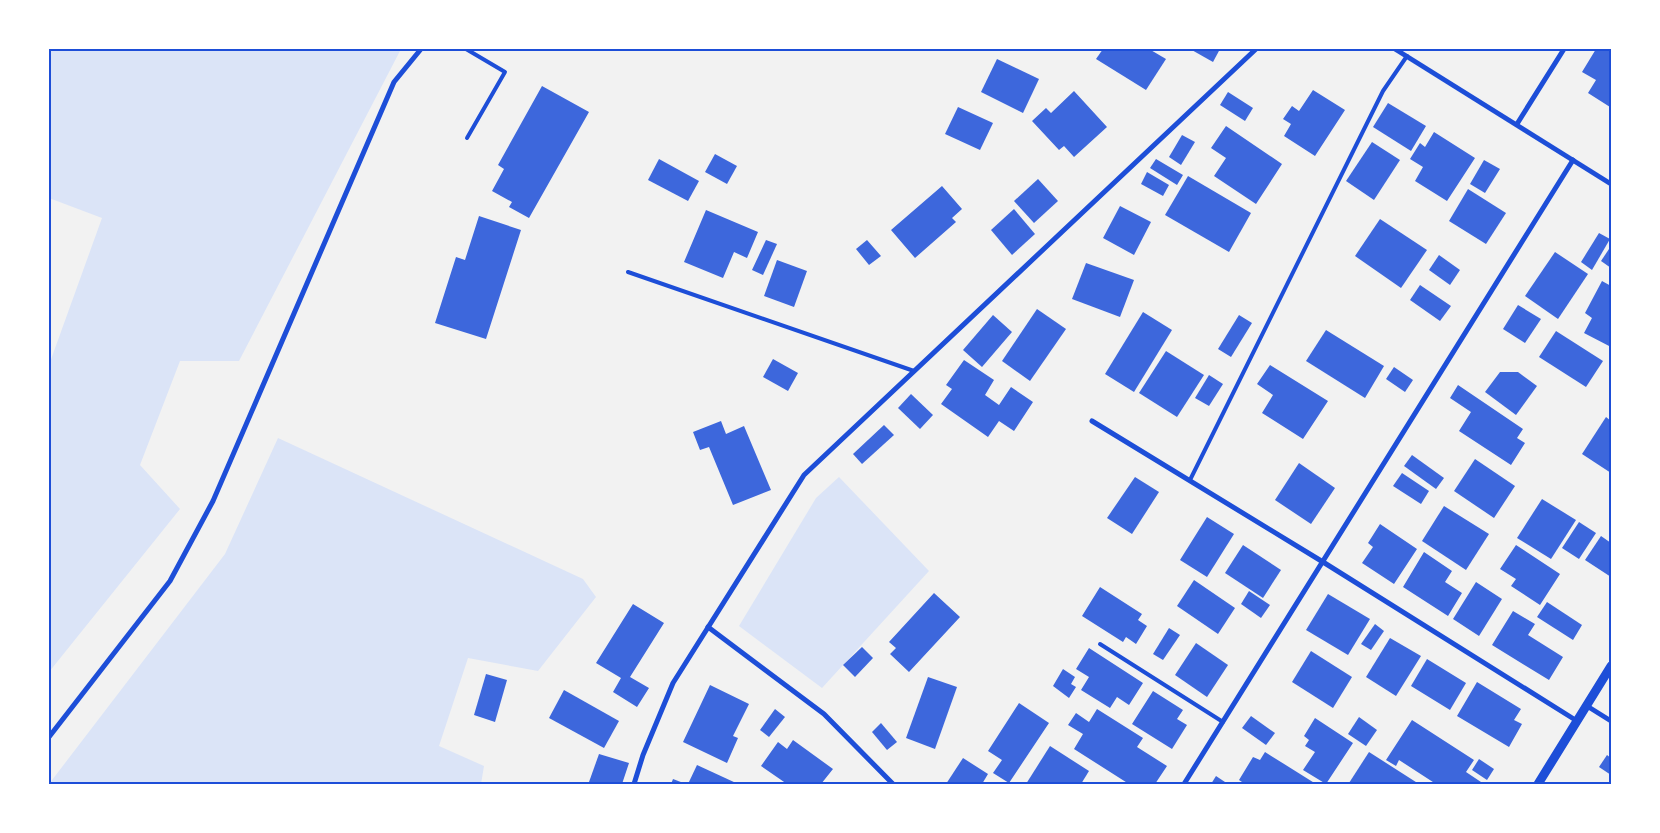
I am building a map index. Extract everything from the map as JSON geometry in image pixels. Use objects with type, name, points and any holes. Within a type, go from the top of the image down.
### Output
[{"type":"street","points":[[49,738],[170,581],[213,501],[394,82],[421,49]]},
{"type":"street","points":[[634,784],[643,755],[673,683],[804,475],[1256,49]]},
{"type":"street","points":[[1395,49],[1518,124],[1611,184]]},
{"type":"street","points":[[1518,124],[1564,49]]},
{"type":"street","points":[[1184,784],[1572,160]]},
{"type":"street","points":[[1092,420],[1577,721]]},
{"type":"street","points":[[708,627],[824,714],[893,784]]},
{"type":"street","points":[[1538,784],[1611,666]]},
{"type":"street","points":[[1587,706],[1611,721]]},
{"type":"lane","points":[[466,49],[505,72],[467,138]]},
{"type":"lane","points":[[1190,480],[1383,91],[1407,56]]},
{"type":"lane","points":[[628,272],[914,371]]},
{"type":"lane","points":[[1100,644],[1223,722]]},
{"type":"shaded area","points":[[49,49],[401,49],[239,361],[180,361],[140,465],[180,509],[49,672],[49,365],[102,218],[49,198]]},
{"type":"shaded area","points":[[278,438],[583,579],[596,597],[538,671],[468,658],[439,746],[484,766],[481,784],[49,784],[225,554]]},
{"type":"shaded area","points":[[839,477],[929,571],[822,688],[739,626],[816,498]]},
{"type":"building","points":[[1103,49],[1149,49],[1166,59],[1146,90],[1096,59]]},
{"type":"building","points":[[1190,49],[1220,49],[1213,62]]},
{"type":"building","points":[[1596,49],[1611,49],[1610,107],[1588,93],[1596,80],[1582,72]]},
{"type":"building","points":[[997,59],[1039,79],[1023,113],[981,92]]},
{"type":"building","points":[[542,86],[589,112],[529,218],[509,207],[512,202],[492,191],[504,169],[498,165]]},
{"type":"building","points":[[1313,90],[1345,110],[1315,156],[1284,136],[1291,124],[1283,119],[1292,106],[1299,111]]},
{"type":"building","points":[[1074,91],[1107,127],[1074,157],[1064,146],[1059,150],[1032,121],[1046,108],[1051,113]]},
{"type":"building","points":[[1228,92],[1253,108],[1245,121],[1220,105]]},
{"type":"building","points":[[1388,103],[1426,126],[1411,151],[1373,127]]},
{"type":"building","points":[[958,107],[993,123],[980,150],[945,134]]},
{"type":"building","points":[[1226,126],[1282,164],[1256,204],[1214,176],[1226,158],[1211,148]]},
{"type":"building","points":[[1434,132],[1475,158],[1447,201],[1415,181],[1423,167],[1410,159],[1420,143],[1425,147]]},
{"type":"building","points":[[1182,135],[1195,142],[1181,165],[1169,157]]},
{"type":"building","points":[[1372,142],[1400,160],[1374,200],[1346,181]]},
{"type":"building","points":[[715,154],[737,166],[727,184],[705,172]]},
{"type":"building","points":[[659,159],[699,181],[688,201],[648,180]]},
{"type":"building","points":[[1156,159],[1183,175],[1177,185],[1150,168]]},
{"type":"building","points":[[1484,160],[1500,169],[1485,193],[1470,184]]},
{"type":"building","points":[[1147,172],[1169,185],[1163,196],[1141,184]]},
{"type":"building","points":[[1188,176],[1251,213],[1229,252],[1165,215]]},
{"type":"building","points":[[1038,179],[1058,201],[1034,223],[1014,201]]},
{"type":"building","points":[[942,186],[962,209],[952,218],[956,222],[915,258],[891,230]]},
{"type":"building","points":[[1468,189],[1506,213],[1486,244],[1449,221]]},
{"type":"building","points":[[1120,206],[1151,222],[1134,255],[1103,238]]},
{"type":"building","points":[[1014,209],[1035,234],[1012,255],[991,230]]},
{"type":"building","points":[[706,210],[758,232],[747,258],[734,252],[723,278],[684,262]]},
{"type":"building","points":[[479,216],[521,230],[486,339],[435,323],[456,257],[465,260]]},
{"type":"building","points":[[1380,219],[1427,250],[1401,288],[1355,256]]},
{"type":"building","points":[[1599,233],[1610,239],[1592,270],[1581,262]]},
{"type":"building","points":[[766,240],[777,244],[763,275],[752,270]]},
{"type":"building","points":[[867,240],[881,256],[869,265],[856,249]]},
{"type":"building","points":[[1611,246],[1611,268],[1601,261]]},
{"type":"building","points":[[1555,252],[1588,274],[1558,319],[1525,296]]},
{"type":"building","points":[[1439,255],[1460,270],[1450,285],[1429,270]]},
{"type":"building","points":[[777,260],[807,271],[794,307],[764,296]]},
{"type":"building","points":[[1086,263],[1134,280],[1120,317],[1072,299]]},
{"type":"building","points":[[1602,281],[1611,286],[1611,347],[1584,333],[1592,318],[1585,313]]},
{"type":"building","points":[[1420,285],[1451,306],[1440,321],[1410,300]]},
{"type":"building","points":[[1518,305],[1541,319],[1525,343],[1503,329]]},
{"type":"building","points":[[1037,309],[1066,329],[1030,381],[1002,361]]},
{"type":"building","points":[[1143,312],[1172,330],[1134,392],[1105,374]]},
{"type":"building","points":[[993,315],[1012,332],[982,367],[963,350]]},
{"type":"building","points":[[1239,315],[1252,323],[1231,357],[1218,349]]},
{"type":"building","points":[[1326,330],[1384,366],[1365,398],[1306,361]]},
{"type":"building","points":[[1556,331],[1603,361],[1586,387],[1539,357]]},
{"type":"building","points":[[1166,351],[1204,375],[1177,417],[1139,393]]},
{"type":"building","points":[[773,359],[798,373],[788,391],[763,377]]},
{"type":"building","points":[[964,360],[994,380],[985,395],[999,405],[1011,387],[1033,402],[1014,431],[999,421],[988,437],[941,404],[952,389],[946,385]]},
{"type":"building","points":[[1270,365],[1328,401],[1303,439],[1262,413],[1273,395],[1257,384]]},
{"type":"building","points":[[1394,367],[1413,380],[1405,392],[1386,379]]},
{"type":"building","points":[[1500,372],[1518,372],[1537,386],[1516,415],[1485,392]]},
{"type":"building","points":[[1209,375],[1223,384],[1209,406],[1195,398]]},
{"type":"building","points":[[1458,385],[1523,429],[1517,438],[1525,443],[1511,465],[1459,431],[1471,412],[1450,398]]},
{"type":"building","points":[[911,394],[933,415],[920,429],[898,408]]},
{"type":"building","points":[[1606,417],[1611,421],[1611,473],[1582,454]]},
{"type":"building","points":[[721,421],[726,434],[744,426],[771,490],[733,505],[709,447],[700,450],[693,432]]},
{"type":"building","points":[[884,425],[894,435],[862,464],[853,454]]},
{"type":"building","points":[[1412,455],[1444,478],[1436,489],[1404,466]]},
{"type":"building","points":[[1475,459],[1515,486],[1494,518],[1454,491]]},
{"type":"building","points":[[1299,463],[1335,488],[1311,524],[1275,500]]},
{"type":"building","points":[[1402,473],[1429,491],[1421,504],[1393,486]]},
{"type":"building","points":[[1135,477],[1159,492],[1132,534],[1107,518]]},
{"type":"building","points":[[1542,499],[1576,520],[1551,559],[1517,538]]},
{"type":"building","points":[[1444,506],[1489,534],[1466,570],[1422,541]]},
{"type":"building","points":[[1207,517],[1234,534],[1207,577],[1180,560]]},
{"type":"building","points":[[1579,522],[1596,533],[1579,559],[1562,548]]},
{"type":"building","points":[[1380,524],[1417,549],[1394,584],[1362,563],[1373,547],[1368,543]]},
{"type":"building","points":[[1601,536],[1611,543],[1611,577],[1585,560]]},
{"type":"building","points":[[1243,545],[1281,570],[1263,598],[1225,573]]},
{"type":"building","points":[[1516,545],[1560,574],[1540,605],[1511,586],[1516,579],[1500,569]]},
{"type":"building","points":[[1424,552],[1452,571],[1445,582],[1462,593],[1448,616],[1403,587]]},
{"type":"building","points":[[1194,580],[1235,608],[1218,634],[1177,606]]},
{"type":"building","points":[[1476,582],[1502,599],[1479,636],[1453,619]]},
{"type":"building","points":[[1100,587],[1142,614],[1138,620],[1147,626],[1136,644],[1126,637],[1123,642],[1082,616]]},
{"type":"building","points":[[1249,591],[1270,605],[1261,618],[1241,604]]},
{"type":"building","points":[[934,593],[960,617],[909,672],[890,654],[896,648],[889,642]]},
{"type":"building","points":[[1328,594],[1370,619],[1348,655],[1306,630]]},
{"type":"building","points":[[1547,602],[1582,625],[1573,640],[1537,617]]},
{"type":"building","points":[[633,604],[664,623],[630,677],[649,688],[637,707],[613,692],[621,678],[596,663]]},
{"type":"building","points":[[1513,611],[1535,624],[1528,635],[1563,657],[1549,680],[1492,645]]},
{"type":"building","points":[[1375,624],[1384,631],[1371,650],[1361,644]]},
{"type":"building","points":[[1169,628],[1180,635],[1163,660],[1153,654]]},
{"type":"building","points":[[1390,638],[1421,656],[1396,696],[1366,677]]},
{"type":"building","points":[[1196,643],[1228,665],[1207,697],[1175,675]]},
{"type":"building","points":[[862,647],[873,658],[855,677],[843,665]]},
{"type":"building","points":[[1089,648],[1143,683],[1129,705],[1117,697],[1110,708],[1081,690],[1089,677],[1076,669]]},
{"type":"building","points":[[1311,651],[1352,677],[1333,708],[1292,682]]},
{"type":"building","points":[[1427,659],[1466,683],[1450,710],[1411,686]]},
{"type":"building","points":[[1063,669],[1075,677],[1071,684],[1076,687],[1069,698],[1053,686]]},
{"type":"building","points":[[486,674],[507,680],[495,722],[474,715]]},
{"type":"building","points":[[928,677],[957,687],[935,749],[906,738]]},
{"type":"building","points":[[1477,682],[1521,709],[1514,720],[1522,724],[1509,747],[1457,716]]},
{"type":"building","points":[[710,685],[749,704],[733,736],[738,738],[727,763],[683,742]]},
{"type":"building","points":[[564,690],[619,721],[604,748],[549,718]]},
{"type":"building","points":[[1153,691],[1183,710],[1177,719],[1187,725],[1172,749],[1132,724]]},
{"type":"building","points":[[1019,703],[1049,723],[1009,783],[993,773],[1002,760],[988,751]]},
{"type":"building","points":[[775,709],[785,717],[769,737],[760,730]]},
{"type":"building","points":[[1097,709],[1143,738],[1137,747],[1167,766],[1155,784],[1129,784],[1074,749],[1083,734],[1068,725],[1076,713],[1089,722]]},
{"type":"building","points":[[1251,716],[1275,733],[1266,745],[1242,728]]},
{"type":"building","points":[[1359,717],[1377,730],[1366,746],[1348,734]]},
{"type":"building","points":[[1315,718],[1353,743],[1326,784],[1303,770],[1315,752],[1305,746],[1309,740],[1304,736]]},
{"type":"building","points":[[1412,720],[1474,760],[1466,772],[1484,784],[1436,784],[1399,760],[1396,766],[1386,760]]},
{"type":"building","points":[[881,723],[897,742],[887,750],[872,732]]},
{"type":"building","points":[[793,740],[833,769],[821,784],[787,784],[761,766],[778,742],[787,749]]},
{"type":"building","points":[[1050,746],[1089,771],[1081,784],[1026,784]]},
{"type":"building","points":[[1265,752],[1316,784],[1245,784],[1239,780],[1253,757],[1260,760]]},
{"type":"building","points":[[1369,752],[1419,784],[1349,783]]},
{"type":"building","points":[[599,754],[629,763],[622,784],[595,784],[589,782]]},
{"type":"building","points":[[1607,755],[1611,758],[1611,775],[1599,767]]},
{"type":"building","points":[[963,758],[988,774],[982,784],[946,784]]},
{"type":"building","points":[[1479,759],[1494,769],[1487,780],[1472,770]]},
{"type":"building","points":[[697,765],[736,783],[736,784],[688,784]]},
{"type":"building","points":[[1216,776],[1228,784],[1211,784]]},
{"type":"building","points":[[673,779],[686,784],[671,784]]}]
